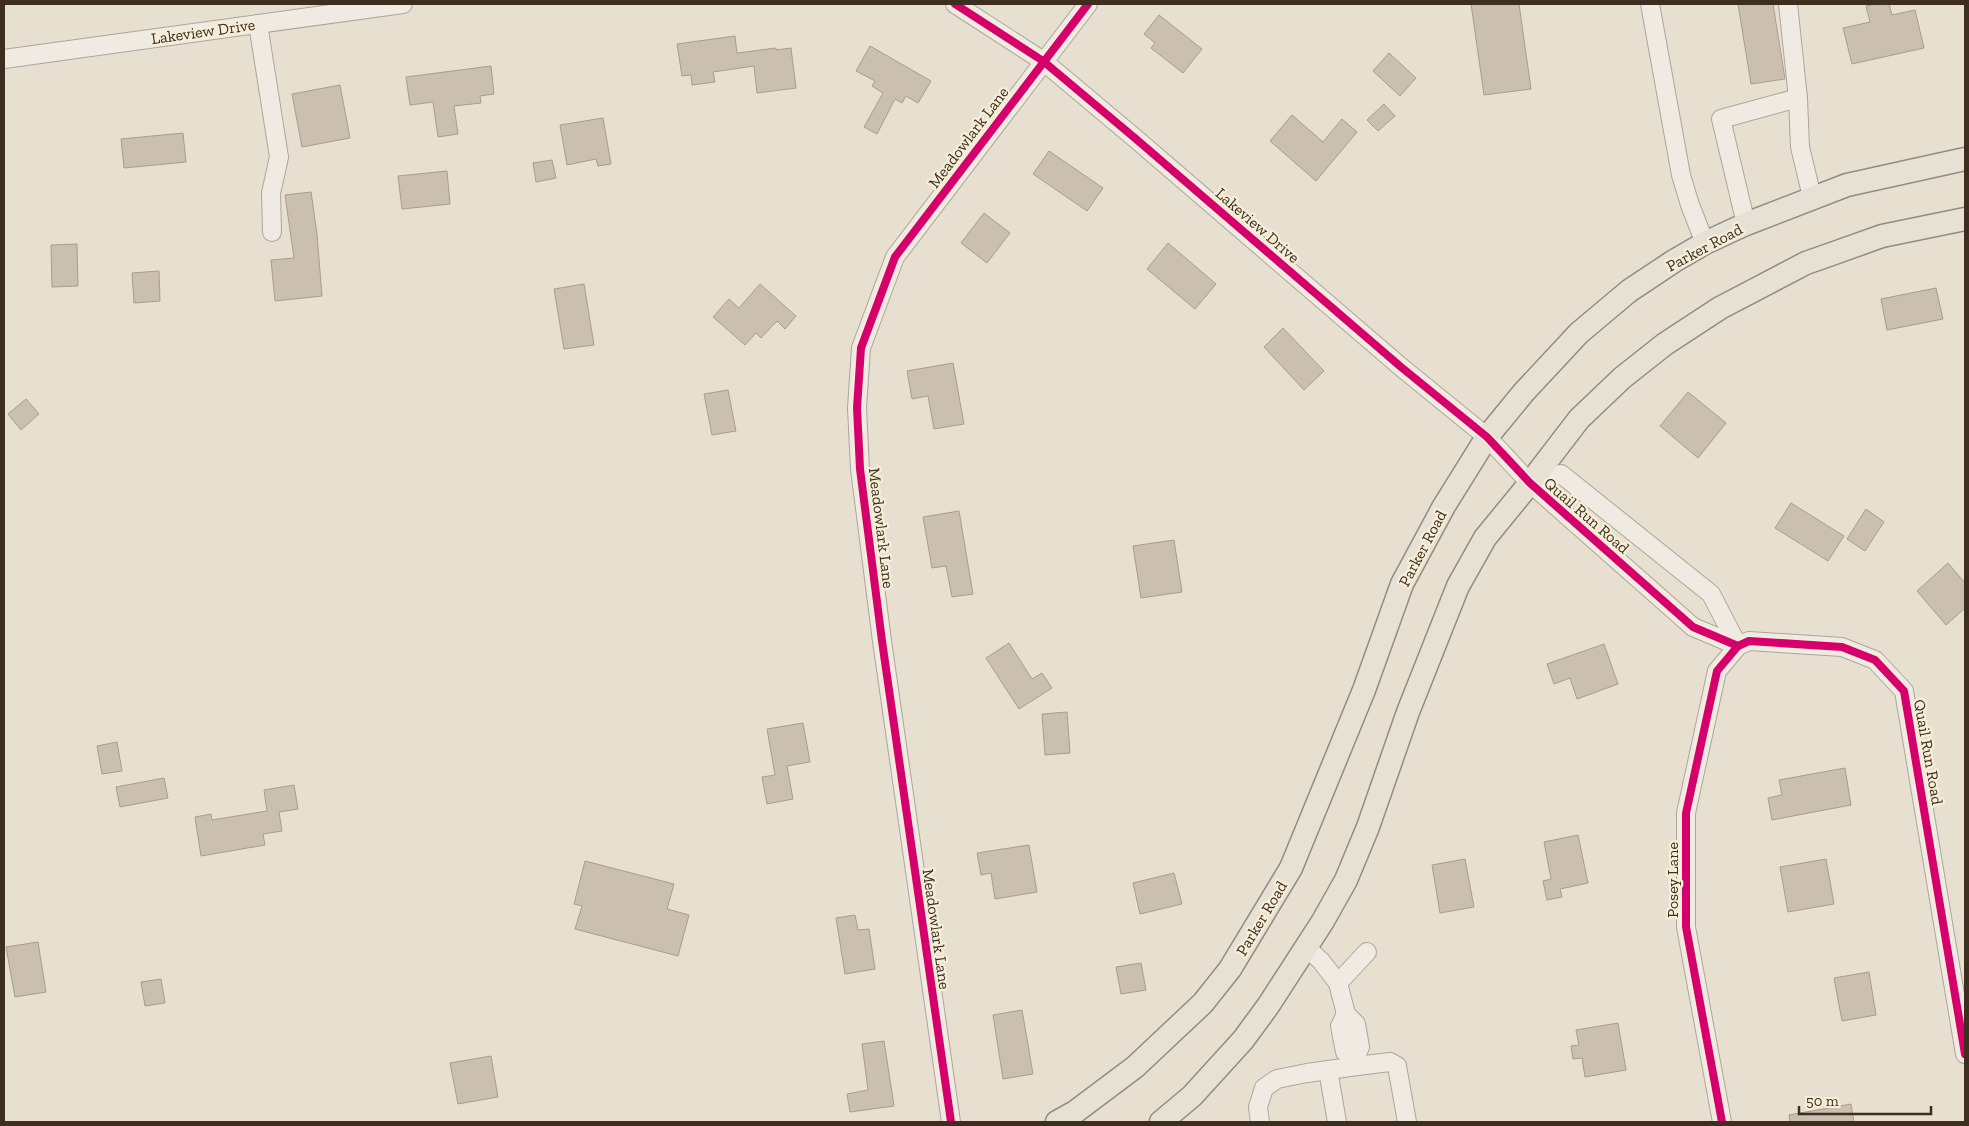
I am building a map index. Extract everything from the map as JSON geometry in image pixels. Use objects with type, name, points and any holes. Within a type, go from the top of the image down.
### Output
[{"type":"main road","name":"Parker Road","points":[[1057,1122],[1075,1112],[1135,1067],[1203,1003],[1230,969],[1291,868],[1364,690],[1402,584],[1444,506],[1486,437],[1524,392],[1579,333],[1629,291],[1705,243],[1746,224],[1847,185],[1965,159]]},
{"type":"main road","points":[[1160,1122],[1192,1096],[1243,1040],[1323,921],[1346,880],[1368,827],[1408,712],[1458,586],[1485,538],[1530,484],[1579,419],[1615,385],[1665,344],[1720,308],[1806,263],[1882,236],[1965,219]]},
{"type":"street","name":"Lakeview Drive","points":[[4,59],[258,24],[313,10],[403,4]]},
{"type":"street","name":"Lakeview Drive","points":[[955,4],[1042,61],[1136,138],[1486,437],[1530,484]]},
{"type":"street","name":"Meadowlark Lane","points":[[952,1122],[882,641],[860,469],[857,408],[861,348],[895,257],[1042,61],[1088,4]]},
{"type":"street","points":[[1650,4],[1682,175],[1690,205],[1705,243]]},
{"type":"street","points":[[1788,4],[1798,98],[1800,147],[1812,197]]},
{"type":"street","points":[[258,24],[279,157],[271,193],[272,232]]},
{"type":"street","points":[[1746,224],[1721,119],[1798,98]]},
{"type":"street","name":"Quail Run Road","points":[[1530,484],[1561,474],[1711,594],[1738,646]]},
{"type":"street","name":"Quail Run Road","points":[[1530,484],[1693,627],[1738,646],[1749,641],[1842,647],[1875,660],[1904,691],[1965,1054]]},
{"type":"street","name":"Posey Lane","points":[[1722,1122],[1686,927],[1686,813],[1717,671],[1738,646]]},
{"type":"street","points":[[1288,974],[1307,948],[1321,961],[1338,983],[1346,1014],[1356,1024],[1360,1046],[1356,1062]]},
{"type":"street","points":[[1338,983],[1367,952]]},
{"type":"street","points":[[1260,1122],[1258,1107],[1264,1088],[1277,1079],[1328,1070],[1356,1062],[1390,1062],[1397,1066],[1408,1122]]},
{"type":"street","points":[[1328,1070],[1337,1122]]},
{"type":"building","points":[[1471,4],[1519,4],[1531,89],[1484,95]]},
{"type":"building","points":[[1738,4],[1773,4],[1785,79],[1751,84]]},
{"type":"building","points":[[1889,4],[1892,15],[1915,10],[1924,48],[1852,64],[1843,28],[1870,22],[1866,6]]},
{"type":"building","points":[[1159,15],[1202,49],[1183,73],[1151,48],[1155,43],[1144,34]]},
{"type":"building","points":[[735,36],[737,53],[791,48],[796,88],[757,93],[754,66],[713,72],[715,82],[692,85],[691,75],[682,76],[677,44]]},
{"type":"building","points":[[870,46],[931,81],[918,103],[906,96],[902,103],[895,99],[877,134],[864,127],[883,93],[872,86],[875,81],[856,71]]},
{"type":"building","points":[[1389,53],[1416,78],[1400,96],[1373,71]]},
{"type":"building","points":[[491,66],[494,94],[480,96],[481,103],[454,106],[458,134],[438,137],[433,102],[410,105],[406,77]]},
{"type":"building","points":[[340,85],[350,138],[302,147],[292,94]]},
{"type":"building","points":[[1384,104],[1395,116],[1378,131],[1367,120]]},
{"type":"building","points":[[1292,115],[1323,142],[1342,119],[1357,132],[1316,181],[1270,141]]},
{"type":"building","points":[[603,118],[611,164],[598,166],[596,159],[567,165],[560,125]]},
{"type":"building","points":[[183,133],[186,162],[124,168],[121,139]]},
{"type":"building","points":[[1049,151],[1103,188],[1087,211],[1033,174]]},
{"type":"building","points":[[552,160],[556,178],[536,182],[533,163]]},
{"type":"building","points":[[447,171],[450,204],[402,209],[398,176]]},
{"type":"building","points":[[311,192],[317,234],[322,296],[275,301],[271,260],[294,258],[285,195]]},
{"type":"building","points":[[984,213],[1010,233],[987,263],[961,243]]},
{"type":"building","points":[[1168,243],[1216,284],[1195,309],[1147,269]]},
{"type":"building","points":[[77,244],[78,286],[52,287],[51,245]]},
{"type":"building","points":[[159,271],[160,301],[134,303],[132,273]]},
{"type":"building","points":[[584,284],[594,345],[564,349],[554,289]]},
{"type":"building","points":[[760,284],[796,316],[785,329],[777,321],[761,338],[756,333],[745,345],[713,317],[729,299],[739,308]]},
{"type":"building","points":[[1936,288],[1943,319],[1887,330],[1881,299]]},
{"type":"building","points":[[1283,328],[1324,371],[1304,390],[1264,347]]},
{"type":"building","points":[[953,363],[964,424],[934,429],[928,396],[912,399],[907,371]]},
{"type":"building","points":[[728,390],[736,431],[712,435],[704,394]]},
{"type":"building","points":[[1688,392],[1726,423],[1698,458],[1660,426]]},
{"type":"building","points":[[26,399],[39,414],[21,430],[8,414]]},
{"type":"building","points":[[1791,503],[1844,536],[1828,561],[1775,528]]},
{"type":"building","points":[[1866,509],[1884,522],[1865,551],[1847,539]]},
{"type":"building","points":[[959,511],[973,594],[952,597],[946,566],[932,568],[923,517]]},
{"type":"building","points":[[1174,540],[1182,592],[1141,598],[1133,546]]},
{"type":"building","points":[[1948,563],[1965,583],[1965,608],[1946,625],[1917,591]]},
{"type":"building","points":[[1009,643],[1032,679],[1042,673],[1052,688],[1019,709],[986,658]]},
{"type":"building","points":[[1604,644],[1618,684],[1577,699],[1570,678],[1554,684],[1547,664]]},
{"type":"building","points":[[1067,712],[1070,753],[1045,755],[1042,714]]},
{"type":"building","points":[[803,723],[810,762],[787,766],[793,799],[767,804],[762,777],[775,775],[767,729]]},
{"type":"building","points":[[117,742],[122,771],[102,774],[97,746]]},
{"type":"building","points":[[1845,768],[1851,805],[1772,820],[1768,798],[1782,795],[1779,780]]},
{"type":"building","points":[[164,778],[168,798],[120,807],[116,787]]},
{"type":"building","points":[[294,785],[298,809],[279,812],[282,831],[263,834],[265,845],[201,856],[195,817],[211,814],[212,820],[267,811],[264,790]]},
{"type":"building","points":[[1578,835],[1588,883],[1560,889],[1562,897],[1547,900],[1543,881],[1551,879],[1544,842]]},
{"type":"building","points":[[1029,845],[1037,892],[995,899],[991,873],[981,875],[977,853]]},
{"type":"building","points":[[1465,859],[1474,907],[1440,913],[1432,865]]},
{"type":"building","points":[[1826,859],[1834,904],[1788,912],[1780,867]]},
{"type":"building","points":[[585,861],[674,884],[667,909],[689,915],[678,956],[575,929],[582,906],[574,904]]},
{"type":"building","points":[[1174,873],[1182,904],[1140,914],[1133,883]]},
{"type":"building","points":[[855,915],[858,930],[869,929],[875,969],[845,974],[836,918]]},
{"type":"building","points":[[38,942],[46,992],[15,997],[6,947]]},
{"type":"building","points":[[1141,963],[1146,990],[1121,994],[1116,967]]},
{"type":"building","points":[[1869,972],[1876,1015],[1842,1021],[1834,978]]},
{"type":"building","points":[[161,979],[165,1003],[145,1006],[141,982]]},
{"type":"building","points":[[1022,1010],[1033,1074],[1003,1079],[993,1015]]},
{"type":"building","points":[[1618,1023],[1626,1070],[1585,1077],[1582,1058],[1573,1059],[1571,1046],[1579,1045],[1576,1030]]},
{"type":"building","points":[[884,1041],[894,1106],[850,1112],[847,1094],[868,1090],[862,1044]]},
{"type":"building","points":[[491,1056],[498,1097],[458,1104],[450,1063]]},
{"type":"building","points":[[1851,1104],[1854,1122],[1790,1122],[1789,1115]]},
{"type":"cycle path","points":[[955,4],[1043,61],[1136,139],[1401,367],[1487,437],[1530,483],[1693,627],[1738,646]]},
{"type":"cycle path","points":[[951,1122],[882,641],[860,469],[857,408],[861,348],[895,257],[1088,4]]},
{"type":"cycle path","points":[[1722,1122],[1686,927],[1686,813],[1717,671],[1738,646],[1749,641],[1842,647],[1875,660],[1904,691],[1965,1054]]}]
